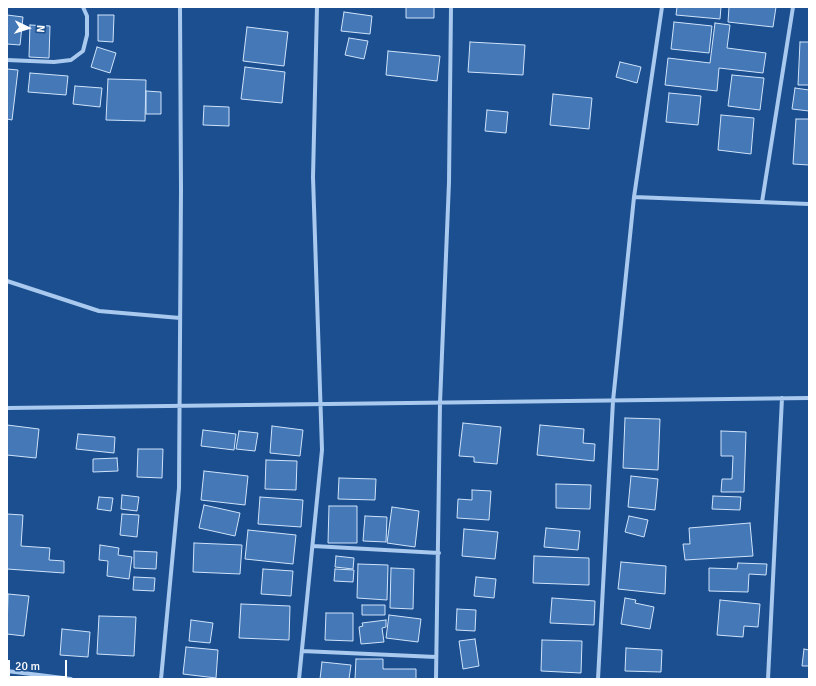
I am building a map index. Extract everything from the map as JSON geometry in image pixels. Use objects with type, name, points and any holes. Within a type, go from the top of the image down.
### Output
[{"type":"street","points":[[7,60],[54,62],[70,60],[83,51],[87,35],[87,16],[83,7]]},
{"type":"street","points":[[161,679],[179,488],[180,7]]},
{"type":"street","points":[[299,679],[322,450],[313,177],[317,7]]},
{"type":"street","points":[[436,679],[440,403],[449,182],[451,7]]},
{"type":"street","points":[[598,679],[613,401],[634,197],[662,7]]},
{"type":"street","points":[[762,202],[793,7]]},
{"type":"street","points":[[634,197],[809,204]]},
{"type":"street","points":[[7,281],[99,312],[180,318]]},
{"type":"street","points":[[768,679],[782,398]]},
{"type":"street","points":[[7,408],[809,398]]},
{"type":"street","points":[[313,546],[439,553]]},
{"type":"street","points":[[302,651],[436,657]]},
{"type":"street","points":[[7,671],[72,679]]},
{"type":"building","points":[[406,7],[434,7],[434,18],[406,18]]},
{"type":"building","points":[[677,7],[721,7],[720,19],[676,15]]},
{"type":"building","points":[[729,7],[776,7],[773,27],[728,22]]},
{"type":"building","points":[[344,12],[372,16],[370,34],[341,31]]},
{"type":"building","points":[[7,15],[23,17],[20,45],[7,44]]},
{"type":"building","points":[[98,15],[114,15],[113,42],[98,41]]},
{"type":"building","points":[[674,22],[712,26],[709,53],[671,49]]},
{"type":"building","points":[[715,23],[730,25],[727,48],[766,53],[763,73],[719,68],[717,91],[665,85],[668,58],[710,63]]},
{"type":"building","points":[[30,25],[50,26],[49,58],[29,57]]},
{"type":"building","points":[[247,27],[288,32],[284,66],[243,61]]},
{"type":"building","points":[[349,38],[368,41],[364,59],[345,55]]},
{"type":"building","points":[[470,42],[525,45],[523,75],[468,72]]},
{"type":"building","points":[[800,42],[809,42],[809,85],[798,85]]},
{"type":"building","points":[[97,47],[116,53],[110,73],[91,67]]},
{"type":"building","points":[[388,51],[440,56],[437,81],[386,75]]},
{"type":"building","points":[[620,62],[641,67],[637,83],[616,77]]},
{"type":"building","points":[[245,67],[285,72],[282,103],[241,99]]},
{"type":"building","points":[[7,69],[18,70],[12,120],[7,119]]},
{"type":"building","points":[[30,73],[68,76],[66,95],[28,92]]},
{"type":"building","points":[[732,75],[764,78],[760,110],[728,106]]},
{"type":"building","points":[[108,79],[146,80],[145,121],[106,120]]},
{"type":"building","points":[[75,86],[102,88],[100,107],[73,104]]},
{"type":"building","points":[[795,88],[809,90],[809,111],[792,109]]},
{"type":"building","points":[[146,91],[161,92],[161,114],[146,114]]},
{"type":"building","points":[[669,93],[701,96],[698,125],[666,122]]},
{"type":"building","points":[[553,94],[592,98],[589,129],[550,125]]},
{"type":"building","points":[[204,106],[229,107],[229,126],[203,125]]},
{"type":"building","points":[[487,110],[508,112],[506,133],[485,131]]},
{"type":"building","points":[[721,115],[754,118],[751,154],[718,150]]},
{"type":"building","points":[[796,119],[809,119],[809,165],[793,164]]},
{"type":"building","points":[[625,418],[660,419],[658,470],[623,468]]},
{"type":"building","points":[[463,423],[501,427],[497,464],[474,462],[474,457],[459,456]]},
{"type":"building","points":[[7,425],[39,429],[36,458],[7,455]]},
{"type":"building","points":[[540,425],[584,429],[583,443],[595,444],[594,461],[537,455]]},
{"type":"building","points":[[272,426],[303,430],[300,456],[270,453]]},
{"type":"building","points":[[203,430],[236,434],[234,450],[201,446]]},
{"type":"building","points":[[239,431],[258,433],[255,451],[236,449]]},
{"type":"building","points":[[721,431],[746,432],[744,492],[721,492],[722,479],[732,479],[733,456],[721,456]]},
{"type":"building","points":[[78,434],[115,437],[114,453],[76,449]]},
{"type":"building","points":[[138,449],[163,449],[162,478],[137,477]]},
{"type":"building","points":[[117,458],[118,471],[93,472],[93,459]]},
{"type":"building","points":[[266,460],[297,461],[296,490],[265,489]]},
{"type":"building","points":[[204,471],[248,476],[245,505],[201,500]]},
{"type":"building","points":[[631,476],[658,479],[655,510],[628,507]]},
{"type":"building","points":[[339,478],[376,479],[375,500],[338,499]]},
{"type":"building","points":[[556,484],[591,485],[590,509],[556,508]]},
{"type":"building","points":[[472,490],[491,491],[489,520],[457,518],[458,499],[472,500]]},
{"type":"building","points":[[122,495],[139,497],[137,511],[121,509]]},
{"type":"building","points":[[713,496],[741,497],[740,510],[712,509]]},
{"type":"building","points":[[99,497],[113,498],[111,511],[97,509]]},
{"type":"building","points":[[260,497],[303,500],[301,527],[258,524]]},
{"type":"building","points":[[204,505],[240,513],[235,536],[199,528]]},
{"type":"building","points":[[329,506],[357,506],[357,543],[328,543]]},
{"type":"building","points":[[392,507],[419,511],[415,547],[387,543]]},
{"type":"building","points":[[7,514],[23,515],[21,546],[50,548],[49,560],[64,561],[64,573],[7,569]]},
{"type":"building","points":[[122,514],[139,515],[137,537],[120,535]]},
{"type":"building","points":[[365,516],[387,517],[386,542],[363,541]]},
{"type":"building","points":[[629,516],[648,520],[644,537],[625,532]]},
{"type":"building","points":[[750,523],[753,556],[685,560],[683,544],[690,544],[689,528]]},
{"type":"building","points":[[546,528],[580,531],[578,550],[544,547]]},
{"type":"building","points":[[464,529],[498,532],[495,559],[462,556]]},
{"type":"building","points":[[248,530],[296,535],[293,564],[245,559]]},
{"type":"building","points":[[194,543],[242,545],[240,574],[193,572]]},
{"type":"building","points":[[100,545],[119,548],[118,555],[132,557],[129,579],[107,576],[108,561],[99,560]]},
{"type":"building","points":[[134,551],[157,552],[156,569],[134,568]]},
{"type":"building","points":[[336,556],[354,558],[353,569],[335,567]]},
{"type":"building","points":[[534,556],[589,558],[589,585],[533,583]]},
{"type":"building","points":[[621,562],[666,566],[665,594],[618,589]]},
{"type":"building","points":[[738,563],[767,564],[766,575],[749,574],[748,592],[709,591],[709,568],[737,569]]},
{"type":"building","points":[[358,564],[388,565],[387,600],[357,598]]},
{"type":"building","points":[[391,568],[414,569],[413,609],[390,608]]},
{"type":"building","points":[[263,569],[293,571],[291,596],[261,594]]},
{"type":"building","points":[[335,569],[354,570],[353,582],[334,581]]},
{"type":"building","points":[[134,577],[155,578],[154,591],[133,590]]},
{"type":"building","points":[[476,577],[496,579],[494,598],[474,596]]},
{"type":"building","points":[[8,594],[29,596],[24,636],[7,634]]},
{"type":"building","points":[[552,598],[595,601],[594,625],[550,623]]},
{"type":"building","points":[[625,598],[636,600],[635,603],[654,607],[650,629],[621,624]]},
{"type":"building","points":[[720,600],[760,604],[758,627],[744,626],[743,637],[717,635]]},
{"type":"building","points":[[241,604],[290,606],[289,640],[239,638]]},
{"type":"building","points":[[362,605],[385,605],[385,615],[362,615]]},
{"type":"building","points":[[457,609],[476,610],[475,631],[456,630]]},
{"type":"building","points":[[326,613],[353,613],[353,641],[325,640]]},
{"type":"building","points":[[389,615],[421,619],[418,642],[386,638]]},
{"type":"building","points":[[99,616],[136,617],[134,656],[97,654]]},
{"type":"building","points":[[191,620],[213,623],[210,643],[189,641]]},
{"type":"building","points":[[386,620],[386,627],[382,628],[384,642],[361,644],[359,627],[363,626],[362,623]]},
{"type":"building","points":[[62,629],[90,632],[88,657],[60,655]]},
{"type":"building","points":[[475,639],[479,666],[463,669],[459,641]]},
{"type":"building","points":[[542,640],[582,641],[581,673],[541,671]]},
{"type":"building","points":[[186,647],[218,650],[216,678],[183,674]]},
{"type":"building","points":[[626,648],[662,650],[661,672],[625,671]]},
{"type":"building","points":[[804,649],[809,650],[809,666],[802,666]]},
{"type":"building","points":[[356,659],[383,659],[383,669],[416,669],[416,679],[355,679]]},
{"type":"building","points":[[322,662],[351,665],[349,679],[320,679]]}]
